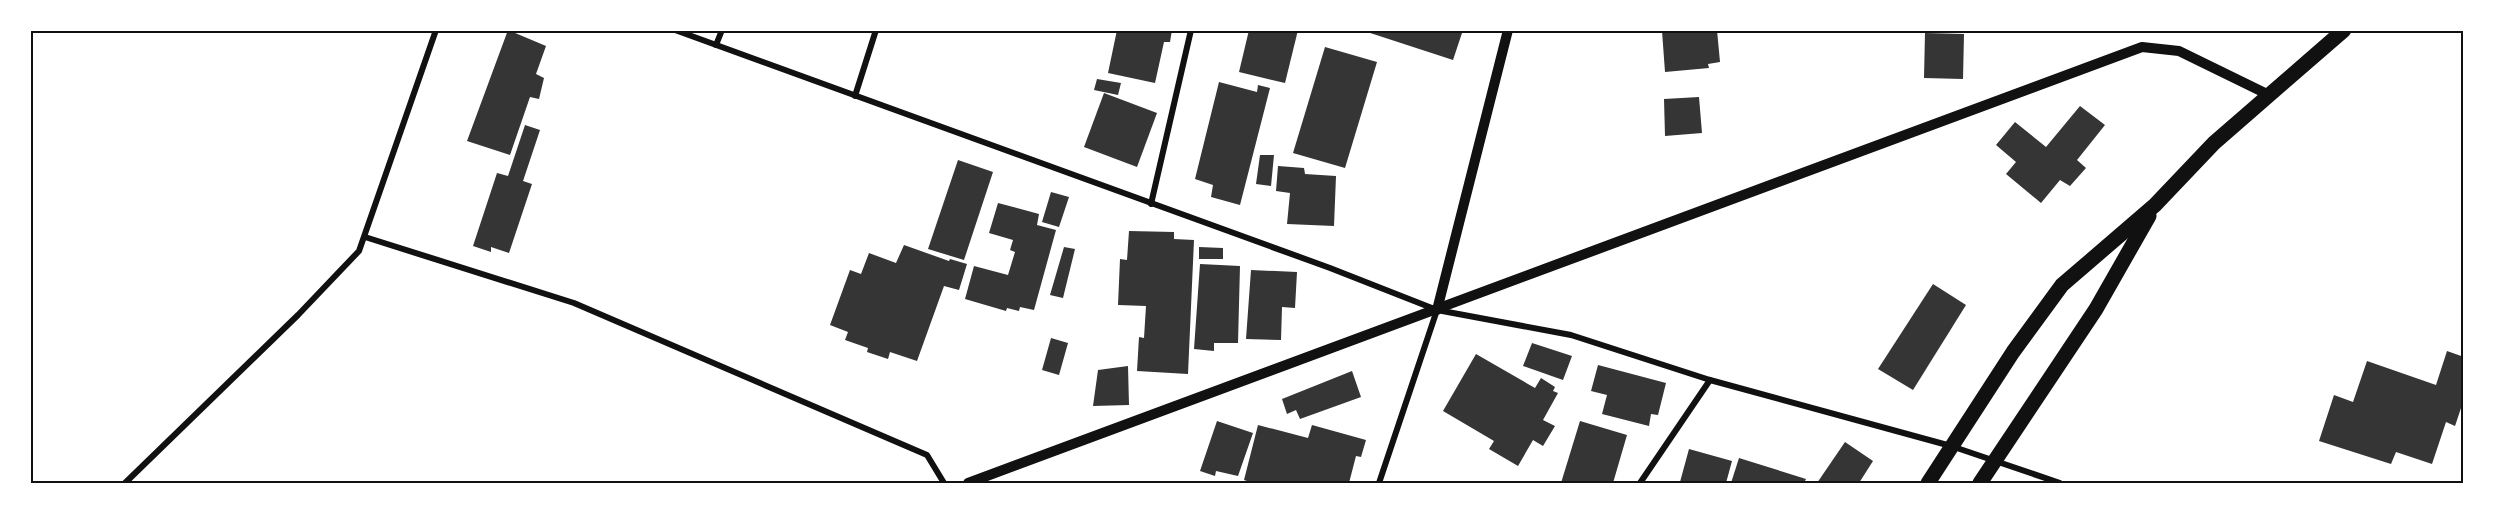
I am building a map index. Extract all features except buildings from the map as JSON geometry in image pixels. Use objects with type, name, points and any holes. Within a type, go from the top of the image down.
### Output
[{"type":"main road","points":[[1928,483],[2062,285],[2155,205],[2214,143],[2267,94],[2344,30]]},
{"type":"main road","points":[[1980,483],[2096,309],[2155,205]]},
{"type":"street","points":[[124,483],[306,307],[359,251],[436,30]]},
{"type":"street","points":[[675,30],[1330,268],[1437,310],[1570,336],[1710,380],[1951,446],[2060,483]]},
{"type":"street","points":[[716,45],[722,30]]},
{"type":"street","points":[[855,96],[876,30]]},
{"type":"street","points":[[1151,204],[1191,30]]},
{"type":"street","points":[[1379,483],[1437,310],[1508,30]]},
{"type":"street","points":[[972,481],[2142,47],[2179,51],[2267,94]]},
{"type":"street","points":[[365,237],[574,303],[927,455],[944,483]]},
{"type":"street","points":[[1640,483],[1710,380]]},
{"type":"street","points":[[972,481],[988,483]]}]
